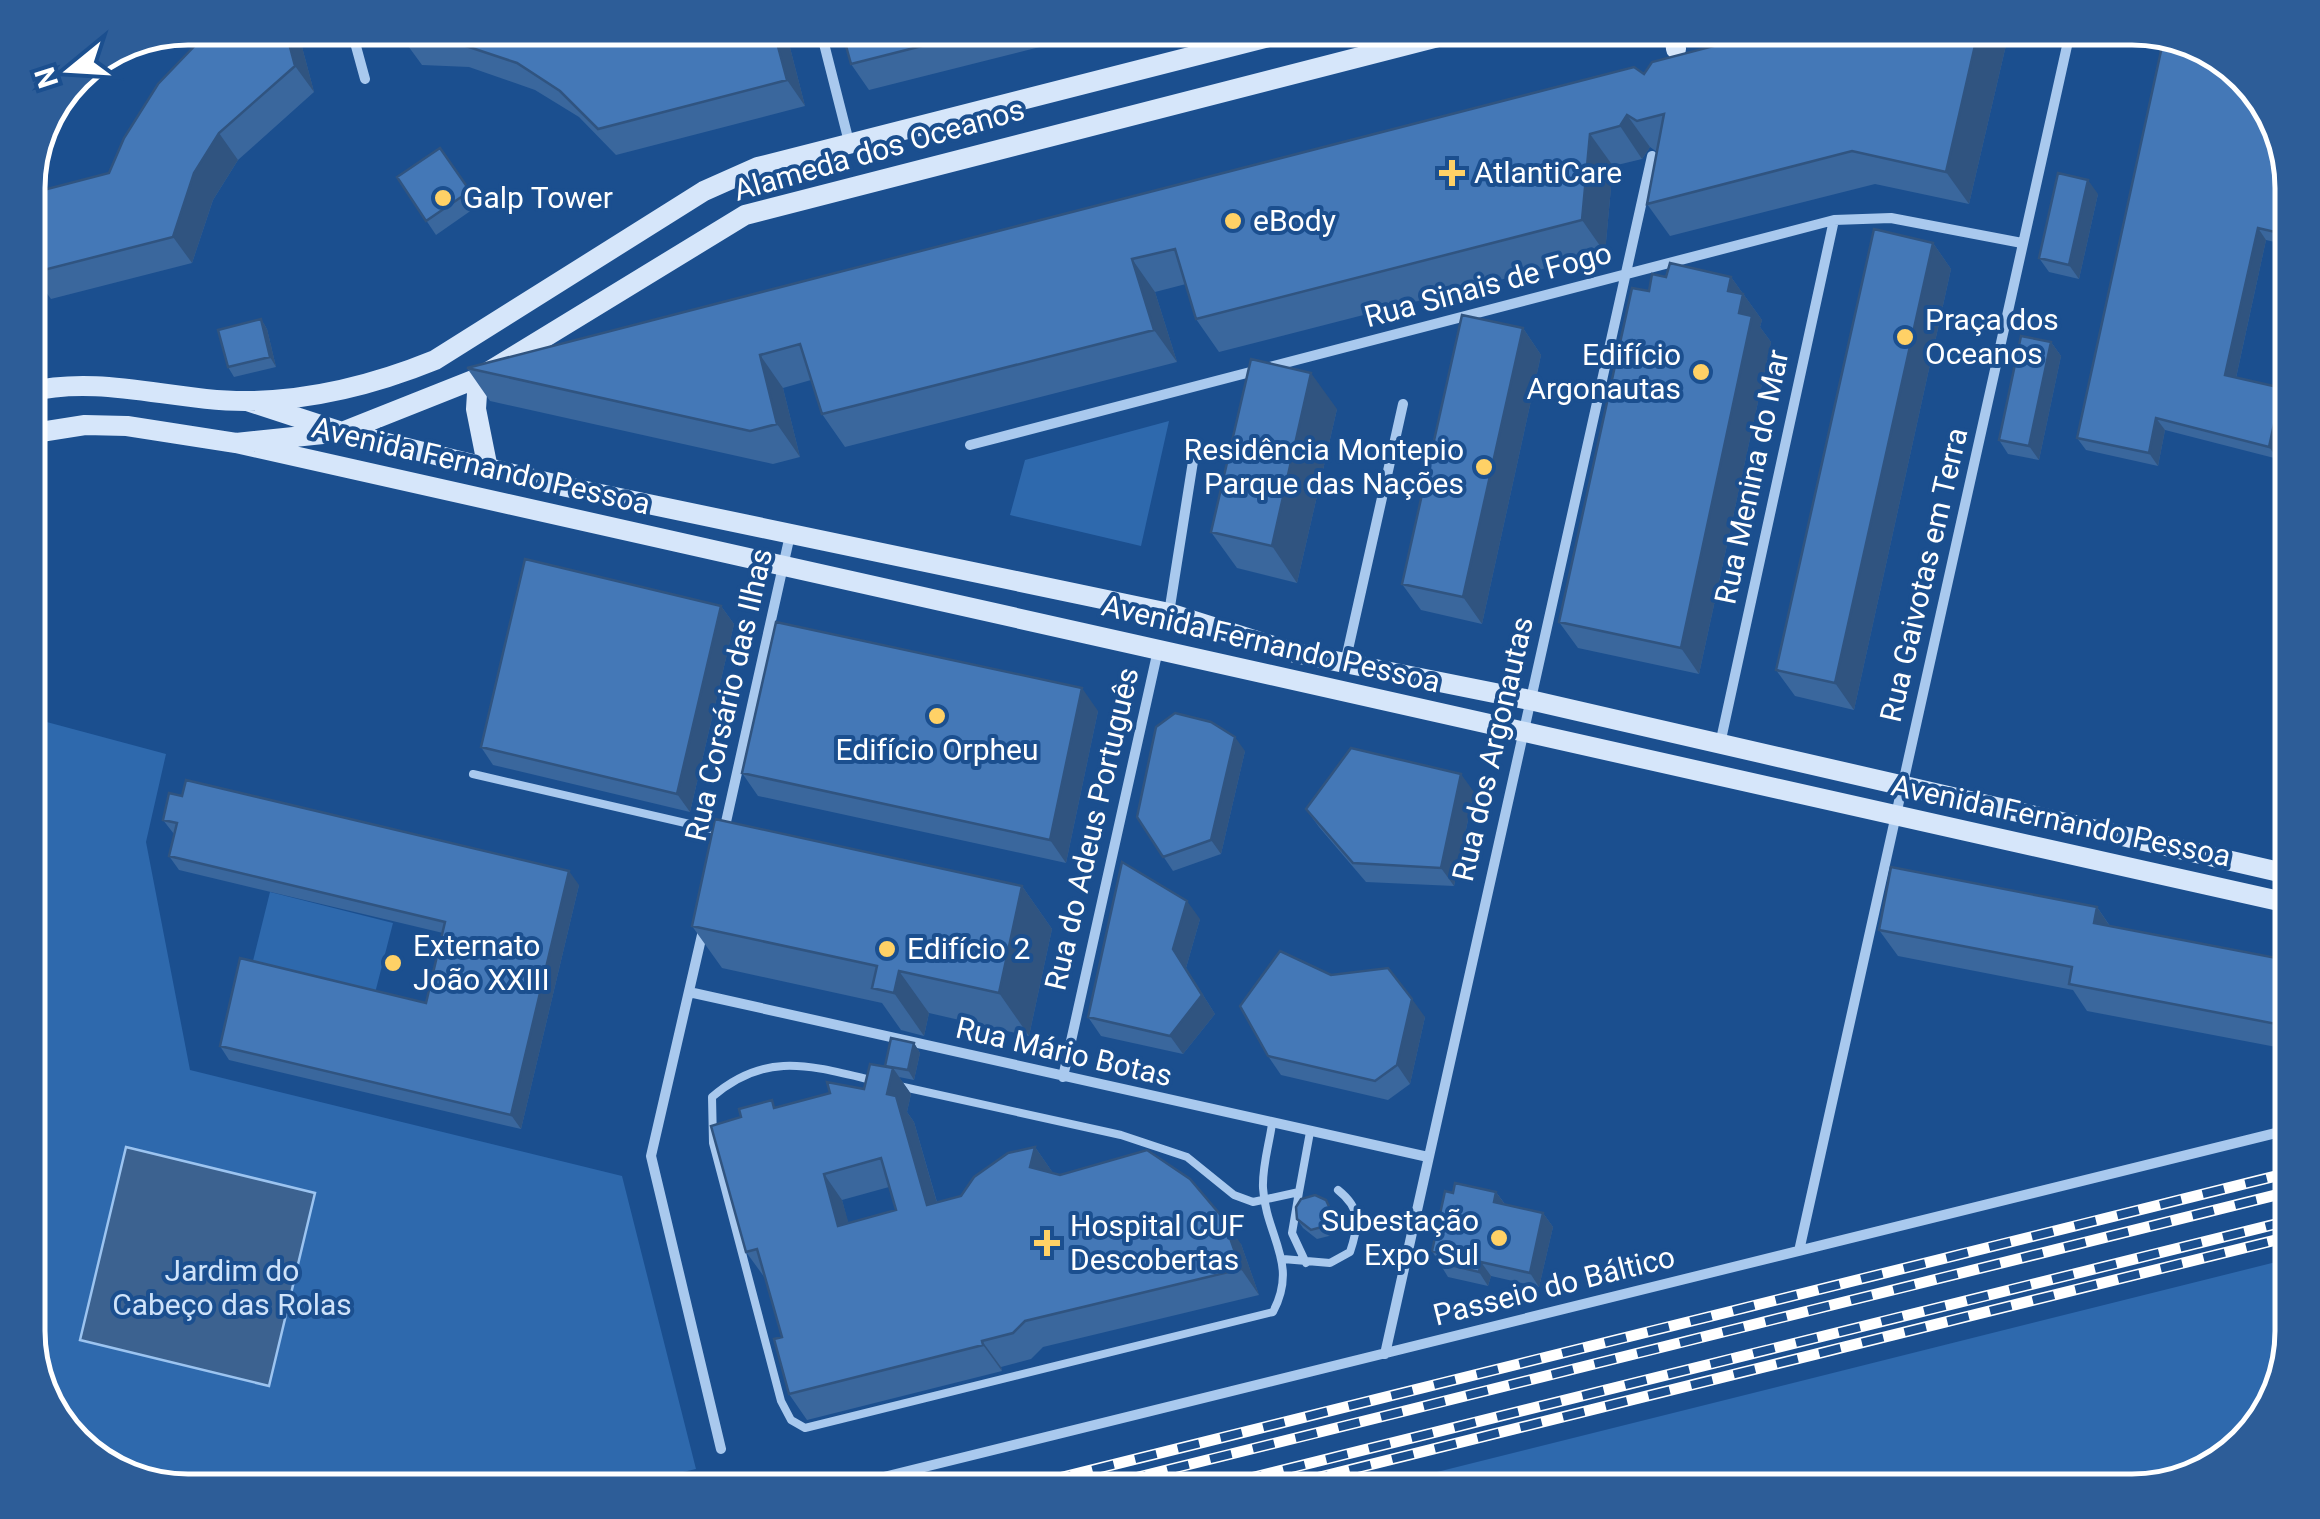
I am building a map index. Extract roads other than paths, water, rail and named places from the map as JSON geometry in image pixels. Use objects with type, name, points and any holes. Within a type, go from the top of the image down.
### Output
[{"type":"street","points":[[356,45],[365,80]]},
{"type":"street","points":[[824,45],[850,142]]},
{"type":"street","name":"Alameda dos Oceanos","points":[[247,401],[344,390],[387,380],[435,360],[718,184],[758,167],[1236,45]]},
{"type":"street","name":"Alameda dos Oceanos","points":[[45,432],[127,426],[236,442],[342,432],[478,378],[745,216],[1407,45]]},
{"type":"street","name":"Rua Gaivotas em Terra","points":[[1800,1251],[2067,45]]},
{"type":"street","name":"Rua dos Argonautas","points":[[1385,1354],[1652,156]]},
{"type":"street","name":"Rua Sinais de Fogo","points":[[970,444],[1834,220],[1890,218],[2022,242]]},
{"type":"street","name":"Rua Menina do Mar","points":[[1720,745],[1834,220]]},
{"type":"street","points":[[478,378],[476,409],[488,468]]},
{"type":"street","name":"Alameda dos Oceanos","points":[[45,389],[81,384],[247,401],[342,432]]},
{"type":"street","points":[[344,390],[342,432],[352,466]]},
{"type":"street","points":[[1344,664],[1404,404]]},
{"type":"street","name":"Avenida Fernando Pessoa","points":[[342,432],[790,535],[1169,612],[1295,653],[1530,700],[2275,870]]},
{"type":"street","name":"Avenida Fernando Pessoa","points":[[236,442],[2275,900]]},
{"type":"street","points":[[1169,612],[1194,456]]},
{"type":"street","name":"Rua Corsário das Ilhas","points":[[720,850],[790,535]]},
{"type":"street","name":"Rua do Adeus Português","points":[[1063,1077],[1158,650]]},
{"type":"street","points":[[705,919],[651,1156],[722,1449]]},
{"type":"street","name":"Rua Mário Botas","points":[[690,992],[1428,1157]]},
{"type":"street","name":"Passeio do Báltico","points":[[900,1474],[2275,1133]]},
{"type":"lane","points":[[472,774],[724,832]]},
{"type":"lane","points":[[1272,1124],[1263,1187],[1266,1202],[1282,1259],[1285,1289],[1273,1312],[805,1428],[790,1420],[781,1401],[713,1143],[712,1098],[738,1075],[778,1063],[1121,1134],[1187,1156],[1234,1194],[1266,1202],[1299,1192]]},
{"type":"lane","points":[[1306,1263],[1292,1233],[1310,1132]]},
{"type":"lane","points":[[1282,1259],[1330,1263],[1350,1252],[1360,1225],[1353,1202],[1338,1190]]},
{"type":"railway","points":[[1075,1474],[2275,1176]]},
{"type":"railway","points":[[1151,1474],[2275,1195]]},
{"type":"railway","points":[[1267,1474],[2275,1224]]},
{"type":"railway","points":[[1333,1474],[2275,1240]]},
{"type":"place","name":"AtlantiCare","points":[[1452,173]]},
{"type":"place","name":"Galp Tower","points":[[443,198]]},
{"type":"place","name":"eBody","points":[[1233,221]]},
{"type":"place","name":"Praça dos Oceanos","points":[[1905,337]]},
{"type":"place","name":"Edifício Argonautas","points":[[1701,372]]},
{"type":"place","name":"Residência Montepio Parque das Nações","points":[[1484,467]]},
{"type":"place","name":"Edifício Orpheu","points":[[937,716]]},
{"type":"place","name":"Edifício 2","points":[[887,949]]},
{"type":"place","name":"Externato João XXIII","points":[[393,963]]},
{"type":"place","name":"Subestação Expo Sul","points":[[1499,1238]]},
{"type":"place","name":"Hospital CUF Descobertas","points":[[1047,1243]]},
{"type":"park label","name":"Jardim do Cabeço das Rolas","points":[[232,1288]]}]
